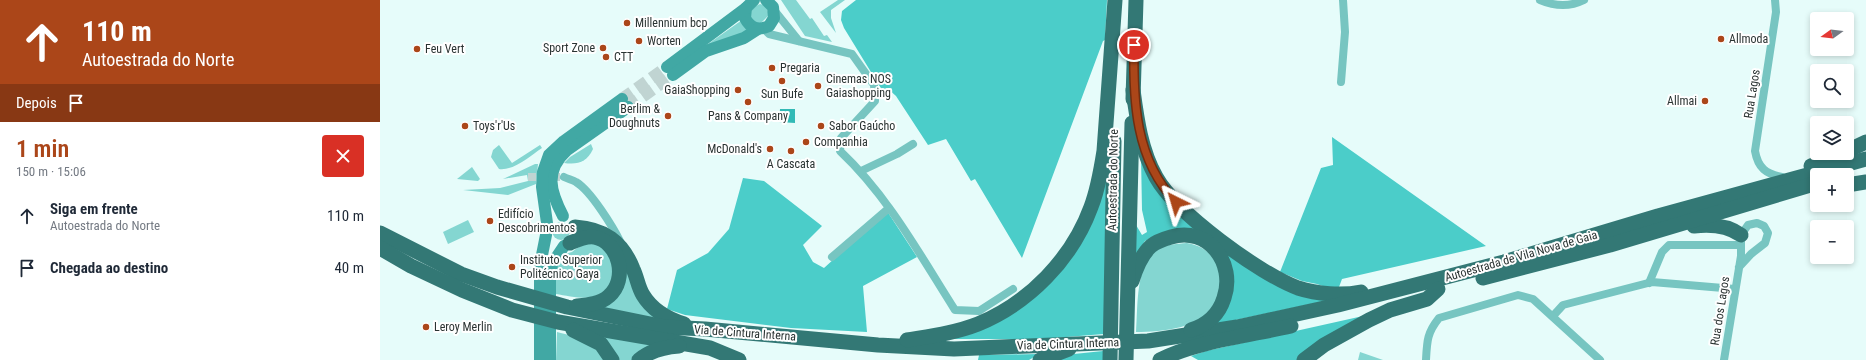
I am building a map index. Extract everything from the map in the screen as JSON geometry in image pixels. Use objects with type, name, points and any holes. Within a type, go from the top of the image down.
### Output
[{"type":"highway","points":[[850,341],[899,341],[940,335],[977,324],[1004,310],[1029,293],[1052,272],[1062,260],[1078,235],[1091,208],[1101,171],[1104,151],[1115,0]]},
{"type":"highway","name":"Autoestrada do Norte","points":[[1110,360],[1115,0]]},
{"type":"highway","name":"Autoestrada do Norte","points":[[1129,295],[1129,192],[1136,0]]},
{"type":"highway","points":[[1133,90],[1141,140],[1156,178],[1169,196],[1182,209],[1257,266],[1271,275],[1300,288],[1330,294],[1355,294],[1411,281],[1418,285]]},
{"type":"highway","points":[[1854,148],[1866,142]]},
{"type":"highway","name":"Autoestrada de Vila Nova de Gaia","points":[[1172,337],[1230,328],[1318,310],[1418,285],[1504,262],[1747,191],[1866,159]]},
{"type":"highway","points":[[1747,191],[1824,160]]},
{"type":"highway","points":[[1854,173],[1866,169]]},
{"type":"highway","points":[[1854,184],[1866,182]]},
{"type":"highway","name":"Autoestrada de Vila Nova de Gaia","points":[[1160,360],[1169,355],[1205,345],[1276,330],[1610,245],[1810,186]]},
{"type":"highway","points":[[1610,245],[1617,247],[1810,193]]},
{"type":"highway","points":[[1687,227],[1705,225],[1721,226],[1734,230],[1741,240]]},
{"type":"highway","points":[[575,227],[592,228],[612,238],[626,253],[643,295],[657,312],[675,321],[705,329]]},
{"type":"highway","points":[[1129,295],[1130,285],[1141,259],[1151,246],[1161,240],[1188,235],[1206,242],[1213,247],[1222,258],[1227,271],[1226,293],[1221,308],[1200,327],[1172,337]]},
{"type":"highway","name":"Via de Cintura Interna","points":[[380,237],[461,274],[497,288],[567,307],[665,327],[850,341],[878,345],[954,349],[1148,340],[1172,337]]},
{"type":"highway","name":"Via de Cintura Interna","points":[[380,237],[411,266],[469,293],[512,310],[558,322],[710,348],[739,360]]},
{"type":"highway","points":[[567,244],[584,238],[593,237],[601,240],[610,247],[617,256],[620,277],[610,296],[600,302],[567,307]]},
{"type":"highway","points":[[1304,360],[1324,345],[1369,320],[1390,310],[1427,299],[1438,289]]},
{"type":"highway","name":"Via de Cintura Interna","points":[[1126,360],[1129,295]]},
{"type":"highway","points":[[558,322],[601,344],[612,360]]},
{"type":"highway","points":[[1040,360],[1089,343]]},
{"type":"highway","points":[[639,360],[651,352],[665,347],[694,345]]},
{"type":"main road","points":[[750,2],[745,18],[748,23],[761,29]]},
{"type":"main road","points":[[750,2],[670,71],[706,51],[744,38],[769,26],[774,18],[771,4]]},
{"type":"main road","points":[[545,278],[552,264],[567,244],[574,238],[575,227],[573,222],[563,216],[554,200],[551,186],[554,166],[560,156],[625,103],[564,141],[549,155],[543,172],[542,187],[547,229],[553,244],[567,244]]},
{"type":"main road","points":[[540,360],[547,352],[545,278],[541,260],[547,229],[557,216],[563,216]]},
{"type":"street","points":[[1341,82],[1345,32],[1343,0]]},
{"type":"street","points":[[1540,0],[1562,6],[1578,3],[1584,0]]},
{"type":"street","name":"Rua Lagos","points":[[1775,0],[1776,12],[1756,145],[1756,159],[1764,172],[1782,177]]},
{"type":"street","points":[[771,4],[799,41]]},
{"type":"street","points":[[761,29],[770,34],[852,54],[874,85],[875,101],[841,138],[840,151],[861,171],[889,208],[955,310],[979,311],[1013,289]]},
{"type":"street","points":[[861,171],[897,154],[913,144]]},
{"type":"street","points":[[564,178],[576,181],[585,189],[614,229],[626,253]]},
{"type":"street","points":[[832,257],[889,208]]},
{"type":"street","name":"Rua dos Lagos","points":[[1724,360],[1739,267],[1741,240],[1748,225],[1757,223],[1764,226],[1768,233],[1766,243],[1751,254],[1739,267]]},
{"type":"street","points":[[1648,283],[1662,252],[1669,245],[1741,240]]},
{"type":"street","points":[[1553,316],[1563,305],[1648,283],[1677,283],[1735,289]]},
{"type":"street","points":[[1426,360],[1427,341],[1430,329],[1439,318],[1518,295],[1533,299],[1600,360]]},
{"type":"shaded area","points":[[781,0],[796,0],[810,19],[812,18],[824,36],[827,35],[832,42],[805,36]]},
{"type":"shaded area","points":[[838,0],[845,0],[831,10],[831,18],[836,33],[820,12]]},
{"type":"shaded area","points":[[856,0],[1107,0],[1105,40],[1103,41],[1022,258],[975,179],[971,181],[946,139],[928,145],[896,96],[887,88],[882,90],[844,28],[841,20],[842,11]]},
{"type":"shaded area","points":[[760,4],[766,6],[769,15],[761,23],[757,24],[751,20],[750,12]]},
{"type":"shaded area","points":[[742,20],[751,32],[670,71]]},
{"type":"shaded area","points":[[780,109],[795,109],[795,123],[779,122]]},
{"type":"shaded area","points":[[1332,137],[1486,246],[1342,279],[1339,287],[1331,289],[1302,281],[1280,272],[1321,168],[1333,165]]},
{"type":"shaded area","points":[[591,144],[593,149],[585,160],[578,163],[564,163],[570,157]]},
{"type":"shaded area","points":[[499,145],[512,163],[540,145],[542,148],[527,159],[510,168],[499,169],[491,157],[493,150]]},
{"type":"shaded area","points":[[1108,152],[1104,334],[1041,339],[943,339],[974,331],[1081,243],[1096,210],[1102,187]]},
{"type":"shaded area","points":[[1141,156],[1223,246],[1334,299],[1212,325],[1219,318],[1222,247],[1156,235],[1145,241],[1135,256],[1136,225],[1142,235],[1147,232],[1142,210]]},
{"type":"shaded area","points":[[538,164],[536,184],[508,195],[463,190],[500,188],[528,181],[527,175],[503,179]]},
{"type":"shaded area","points":[[472,167],[480,179],[478,181],[457,179]]},
{"type":"shaded area","points":[[743,178],[764,181],[822,226],[803,245],[813,262],[824,268],[887,211],[917,257],[863,286],[867,332],[791,328],[685,315],[667,309],[677,270],[708,253],[729,229]]},
{"type":"shaded area","points":[[468,220],[474,232],[448,244],[443,232]]},
{"type":"shaded area","points":[[561,222],[567,225],[570,231],[567,237],[561,240],[555,237],[552,231],[555,225]]},
{"type":"shaded area","points":[[589,243],[598,244],[612,257],[613,274],[609,288],[604,293],[590,298],[556,294],[556,273],[560,259],[565,254]]},
{"type":"shaded area","points":[[1187,243],[1204,249],[1212,256],[1223,272],[1219,300],[1202,318],[1192,323],[1181,327],[1158,331],[1136,332],[1139,286],[1146,263],[1151,254],[1159,248]]},
{"type":"shaded area","points":[[622,258],[658,319],[598,308]]},
{"type":"shaded area","points":[[1363,316],[1300,360],[1198,360],[1191,356],[1206,351]]},
{"type":"shaded area","points":[[557,332],[585,340],[595,347],[606,360],[556,360]]},
{"type":"shaded area","points":[[601,336],[661,345],[632,360],[617,360]]},
{"type":"shaded area","points":[[1103,351],[1103,360],[1054,360],[1074,354]]},
{"type":"shaded area","points":[[1360,352],[1383,360],[1358,360]]},
{"type":"shaded area","points":[[1039,354],[1029,360],[978,360],[979,355]]},
{"type":"tunnel","points":[[622,99],[667,67]]},
{"type":"tunnel","points":[[628,107],[673,75]]},
{"type":"tunnel","points":[[528,177],[564,177]]},
{"type":"place","name":"Millennium bcp","points":[[627,23]]},
{"type":"place","name":"Allmoda","points":[[1721,39]]},
{"type":"place","name":"Worten","points":[[639,41]]},
{"type":"place","name":"Sport Zone","points":[[603,48]]},
{"type":"place","name":"Feu Vert","points":[[417,49]]},
{"type":"place","name":"CTT","points":[[606,57]]},
{"type":"place","name":"Pregaria","points":[[772,68]]},
{"type":"place","name":"Sun Bufe","points":[[782,81]]},
{"type":"place","name":"Cinemas NOS Gaiashopping","points":[[818,86]]},
{"type":"place","name":"GaiaShopping","points":[[738,90]]},
{"type":"place","name":"Allmai","points":[[1705,101]]},
{"type":"place","name":"Pans & Company","points":[[748,102]]},
{"type":"place","name":"Berlim & Doughnuts","points":[[668,116]]},
{"type":"place","name":"Toys'r'Us","points":[[465,126]]},
{"type":"place","name":"Sabor Gaúcho","points":[[821,126]]},
{"type":"place","name":"Companhia","points":[[806,142]]},
{"type":"place","name":"McDonald's","points":[[770,149]]},
{"type":"place","name":"A Cascata","points":[[791,151]]},
{"type":"place","name":"Edifício Descobrimentos","points":[[490,221]]},
{"type":"place","name":"Instituto Superior Politécnico Gaya","points":[[512,267]]},
{"type":"place","name":"Leroy Merlin","points":[[426,327]]},
{"type":"route","points":[[1134,45],[1133,90],[1141,140],[1146,157],[1156,178],[1169,196],[1176,202]]}]
